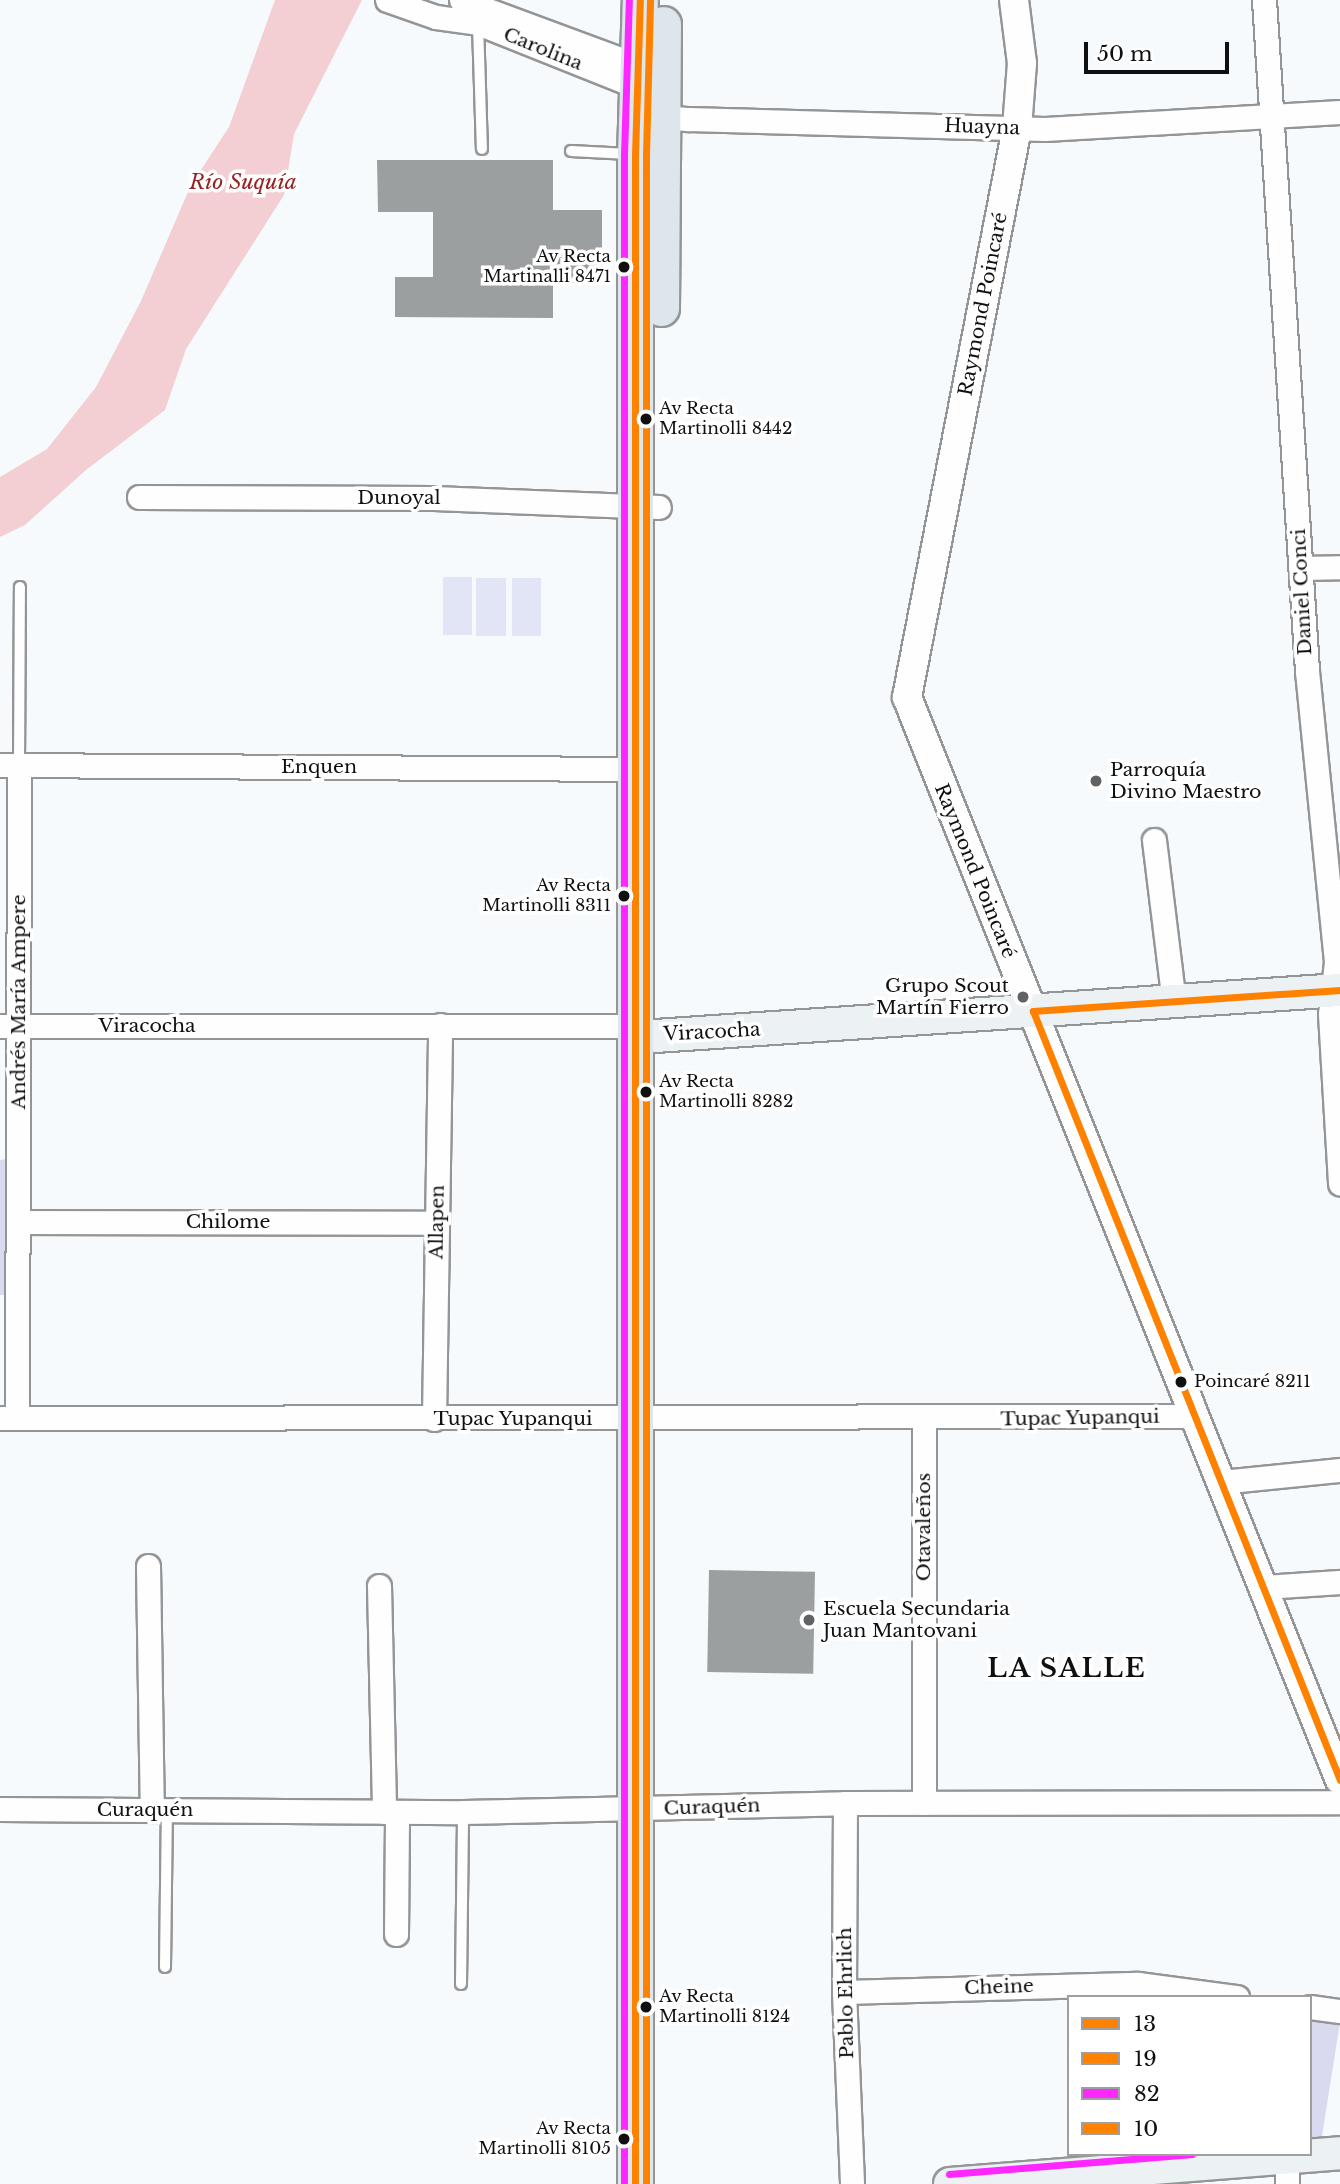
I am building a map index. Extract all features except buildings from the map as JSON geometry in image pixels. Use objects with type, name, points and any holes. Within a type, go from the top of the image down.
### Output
[{"type":"main road","points":[[640,0],[651,83],[662,230],[637,769],[645,1031]]},
{"type":"main road","points":[[635,2184],[646,1810],[645,1031],[648,506],[635,155],[651,83],[663,0]]},
{"type":"main road","name":"Viracocha","points":[[645,1031],[1033,1011],[1336,991]]},
{"type":"main road","points":[[646,1810],[657,2184]]},
{"type":"main road","points":[[950,2184],[1287,2171],[1340,2153]]},
{"type":"street","name":"Carolina","points":[[461,0],[482,16]]},
{"type":"street","name":"Raymond Poincaré","points":[[1014,0],[1022,63],[1017,128],[907,697],[1264,1587],[1331,1732],[1340,1780]]},
{"type":"street","name":"Daniel Conci","points":[[1264,0],[1301,568],[1336,962],[1340,1184]]},
{"type":"street","name":"Carolina","points":[[391,2],[482,16],[651,83]]},
{"type":"street","name":"Huayna","points":[[651,83],[1017,128],[1340,112]]},
{"type":"street","name":"Dunoyal","points":[[139,497],[434,498],[648,506]]},
{"type":"street","points":[[1301,568],[1340,567]]},
{"type":"street","name":"Enquen","points":[[10,765],[637,769]]},
{"type":"street","name":"Andrés María Ampere","points":[[9,1418],[19,1222],[9,1026],[10,765]]},
{"type":"street","points":[[1154,840],[1174,1002]]},
{"type":"street","name":"Viracocha","points":[[9,1026],[440,1025],[645,1031]]},
{"type":"street","name":"Allapen","points":[[434,1419],[440,1025]]},
{"type":"street","name":"Chilome","points":[[19,1222],[437,1223]]},
{"type":"street","name":"Tupac Yupanqui","points":[[9,1418],[924,1419],[1194,1416]]},
{"type":"street","name":"Otavaleños","points":[[924,1419],[924,1803]]},
{"type":"street","points":[[1221,1482],[1340,1470]]},
{"type":"street","points":[[148,1566],[159,1810]]},
{"type":"street","points":[[1264,1587],[1340,1582]]},
{"type":"street","points":[[379,1586],[396,1934]]},
{"type":"street","name":"Curaquén","points":[[0,1809],[463,1812],[646,1810],[845,1803],[1340,1802]]},
{"type":"street","name":"Pablo Ehrlich","points":[[845,1803],[845,1993],[852,2184]]},
{"type":"street","name":"Cheine","points":[[845,1993],[1138,1984],[1222,1995]]},
{"type":"street","points":[[1312,2007],[1340,2011]]},
{"type":"lane","points":[[482,16],[482,149]]},
{"type":"lane","points":[[571,151],[635,155]]},
{"type":"lane","name":"Andrés María Ampere","points":[[10,765],[20,587]]},
{"type":"lane","points":[[159,1810],[165,1967]]},
{"type":"lane","points":[[461,1984],[463,1812]]},
{"type":"shaded area","points":[[443,577],[472,577],[472,635],[443,635]]},
{"type":"shaded area","points":[[476,578],[506,578],[506,636],[476,636]]},
{"type":"shaded area","points":[[512,578],[541,578],[541,636],[512,636]]},
{"type":"shaded area","points":[[6,1159],[7,1295],[0,1295],[0,1160]]},
{"type":"shaded area","points":[[1312,2020],[1340,2025],[1321,2142],[1312,2141]]},
{"type":"water","name":"Río Suquía","points":[[275,0],[362,0],[294,134],[284,195],[186,349],[165,410],[86,470],[25,525],[0,537],[0,477],[47,449],[96,387],[141,301],[191,185],[229,127]]},
{"type":"transit line","name":"82","points":[[624,2184],[624,155],[629,0]]},
{"type":"transit line","name":"13","points":[[635,2184],[635,155],[640,0]]},
{"type":"transit line","name":"19","points":[[646,2184],[646,155],[650,0]]},
{"type":"transit line","name":"10","points":[[1340,990],[1033,1011],[1340,1780]]},
{"type":"transit line","name":"82","points":[[949,2174],[1168,2156]]},
{"type":"place","name":"Av Recta Martinalli 8471","points":[[624,267]]},
{"type":"place","name":"Av Recta Martinolli 8442","points":[[646,419]]},
{"type":"place","name":"Parroquía Divino Maestro","points":[[1096,781]]},
{"type":"place","name":"Av Recta Martinolli 8311","points":[[624,896]]},
{"type":"place","name":"Grupo Scout Martín Fierro","points":[[1023,997]]},
{"type":"place","name":"Av Recta Martinolli 8282","points":[[646,1092]]},
{"type":"place","name":"Poincaré 8211","points":[[1181,1382]]},
{"type":"place","name":"Escuela Secundaria Juan Mantovani","points":[[809,1620]]},
{"type":"place","name":"Av Recta Martinolli 8124","points":[[646,2007]]},
{"type":"place","name":"Av Recta Martinolli 8105","points":[[624,2139]]},
{"type":"district","name":"LA SALLE","points":[[1067,1669]]}]
